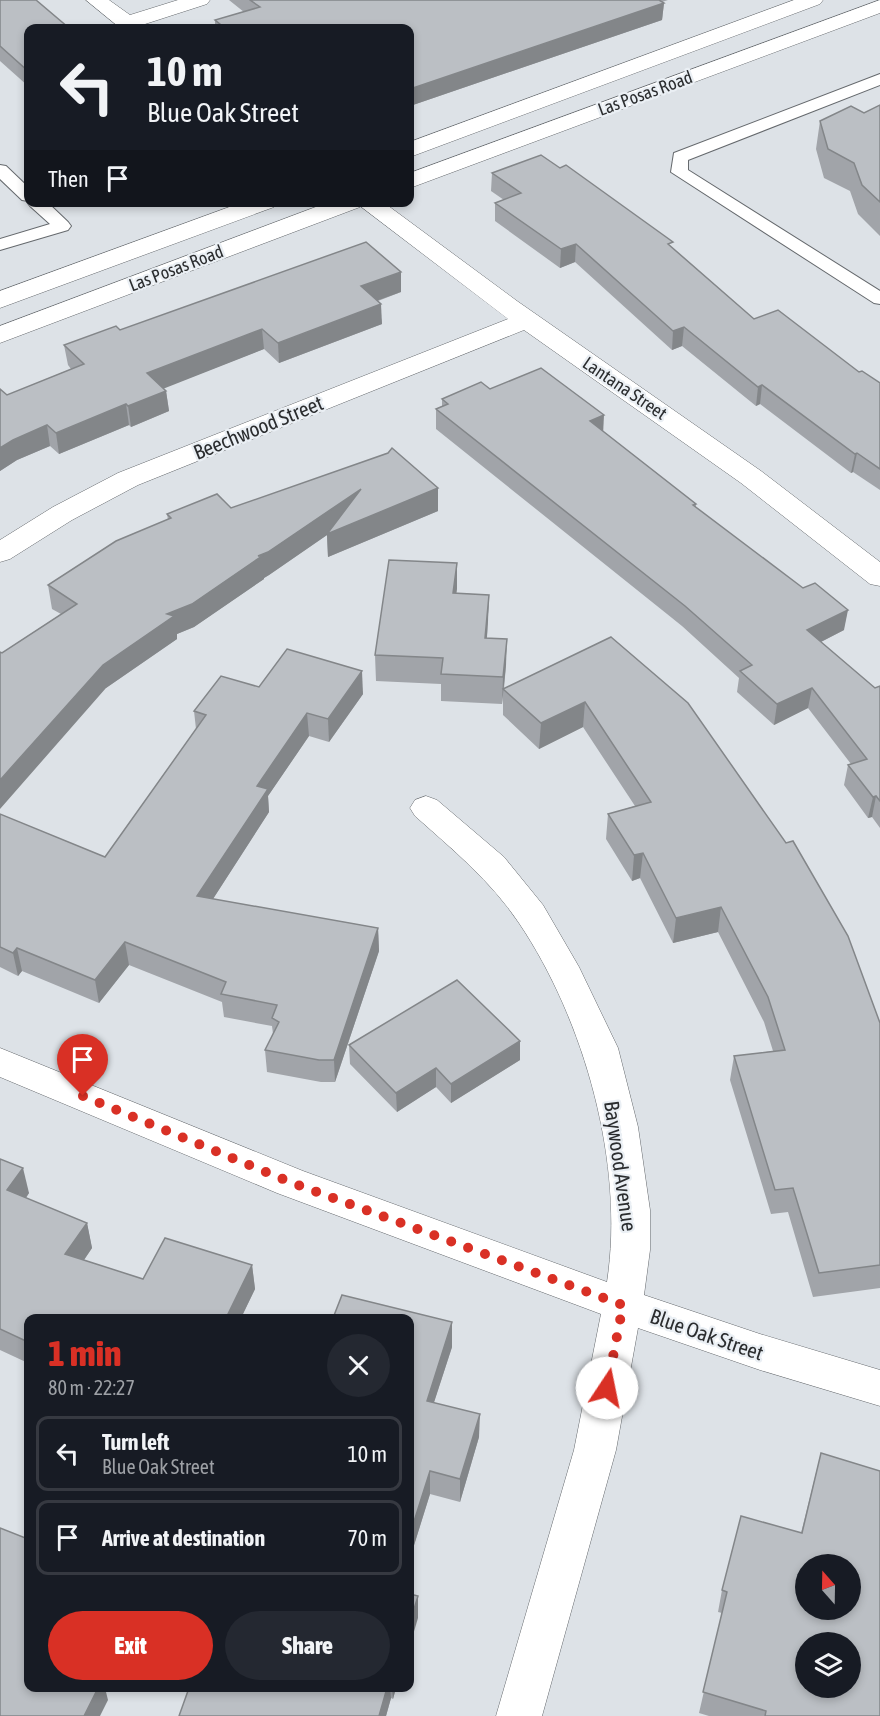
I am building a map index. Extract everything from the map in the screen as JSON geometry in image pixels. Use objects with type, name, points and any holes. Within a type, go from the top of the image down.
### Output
[{"type":"street","points":[[96,0],[127,24]]},
{"type":"street","points":[[135,24],[200,0]]},
{"type":"street","name":"Las Posas Road","points":[[414,149],[813,0]]},
{"type":"street","name":"Las Posas Road","points":[[414,180],[880,6]]},
{"type":"street","name":"Las Posas Road","points":[[0,300],[252,207]]},
{"type":"street","name":"Las Posas Road","points":[[0,335],[339,207]]},
{"type":"street","name":"Lantana Street","points":[[374,207],[527,320],[683,427],[825,531],[880,576]]},
{"type":"street","name":"Beechwood Street","points":[[0,553],[30,531],[128,478],[527,320]]},
{"type":"street","name":"Baywood Avenue","points":[[426,808],[492,866],[531,914],[562,967],[600,1048],[620,1126],[631,1210],[631,1250],[623,1305],[595,1450],[519,1716]]},
{"type":"street","name":"Blue Oak Street","points":[[0,1062],[290,1182],[623,1305],[760,1352],[880,1388]]},
{"type":"lane","points":[[880,79],[680,156],[679,172],[880,298]]},
{"type":"lane","points":[[0,170],[24,192]]},
{"type":"lane","points":[[0,245],[62,226],[41,207]]},
{"type":"building","points":[[0,0],[36,0],[64,24],[24,24],[24,67],[0,46]]},
{"type":"building","points":[[250,0],[659,0],[664,3],[414,88],[414,24],[220,24],[215,20],[260,7]]},
{"type":"building","points":[[880,105],[880,202],[862,185],[854,163],[828,149],[820,121],[851,106],[864,113]]},
{"type":"building","points":[[541,155],[560,168],[566,165],[673,242],[668,244],[754,319],[778,310],[859,372],[862,371],[880,383],[880,469],[857,453],[855,454],[762,385],[758,387],[684,327],[673,331],[576,244],[561,249],[495,203],[521,193],[492,173]]},
{"type":"building","points":[[366,242],[401,272],[361,286],[381,304],[278,343],[262,329],[147,373],[166,391],[128,406],[126,404],[56,433],[47,425],[0,448],[0,389],[7,395],[84,364],[64,345],[116,326],[120,330]]},
{"type":"building","points":[[541,368],[604,415],[590,421],[696,504],[693,505],[803,588],[815,583],[848,610],[807,630],[875,688],[880,686],[880,801],[876,796],[873,797],[848,765],[867,759],[812,688],[777,704],[740,671],[752,665],[685,606],[436,409],[448,404],[442,399],[481,382],[490,389]]},
{"type":"building","points":[[392,448],[438,488],[327,534],[361,489],[268,552],[258,556],[262,556],[192,604],[167,614],[174,616],[103,665],[0,780],[0,652],[2,653],[77,604],[48,585],[116,541],[171,518],[167,514],[217,494],[231,508],[388,453]]},
{"type":"building","points":[[389,560],[457,563],[453,593],[489,595],[485,638],[507,639],[503,677],[441,674],[443,658],[375,655]]},
{"type":"building","points":[[611,637],[688,703],[786,843],[793,841],[848,936],[880,1023],[880,1265],[819,1273],[793,1188],[775,1190],[734,1056],[785,1050],[768,997],[721,907],[676,918],[643,853],[634,855],[608,814],[651,802],[585,702],[541,723],[503,689]]},
{"type":"building","points":[[287,649],[362,671],[328,719],[307,713],[257,786],[268,789],[197,896],[378,928],[334,1060],[319,1060],[265,1050],[279,1022],[272,1018],[277,1005],[221,994],[226,982],[125,942],[95,980],[17,948],[13,953],[0,947],[0,814],[105,857],[206,715],[194,711],[221,676],[259,687]]},
{"type":"building","points":[[457,980],[520,1041],[451,1084],[436,1068],[396,1093],[349,1045]]},
{"type":"building","points":[[0,1159],[23,1168],[7,1190],[87,1223],[65,1254],[143,1279],[165,1238],[252,1265],[228,1314],[24,1314],[24,1340],[0,1329]]},
{"type":"building","points":[[342,1295],[452,1322],[427,1401],[480,1414],[460,1479],[430,1471],[414,1521],[414,1314],[335,1314]]},
{"type":"building","points":[[821,1453],[880,1471],[880,1716],[765,1716],[766,1711],[703,1692],[727,1592],[722,1590],[741,1516],[802,1533]]},
{"type":"building","points":[[0,1528],[24,1537],[24,1692],[96,1692],[84,1716],[0,1716]]},
{"type":"building","points":[[414,1595],[418,1596],[414,1609]]},
{"type":"building","points":[[188,1692],[386,1692],[379,1716],[179,1716]]},
{"type":"route","points":[[83,1096],[290,1182],[623,1305],[607,1388]]}]
